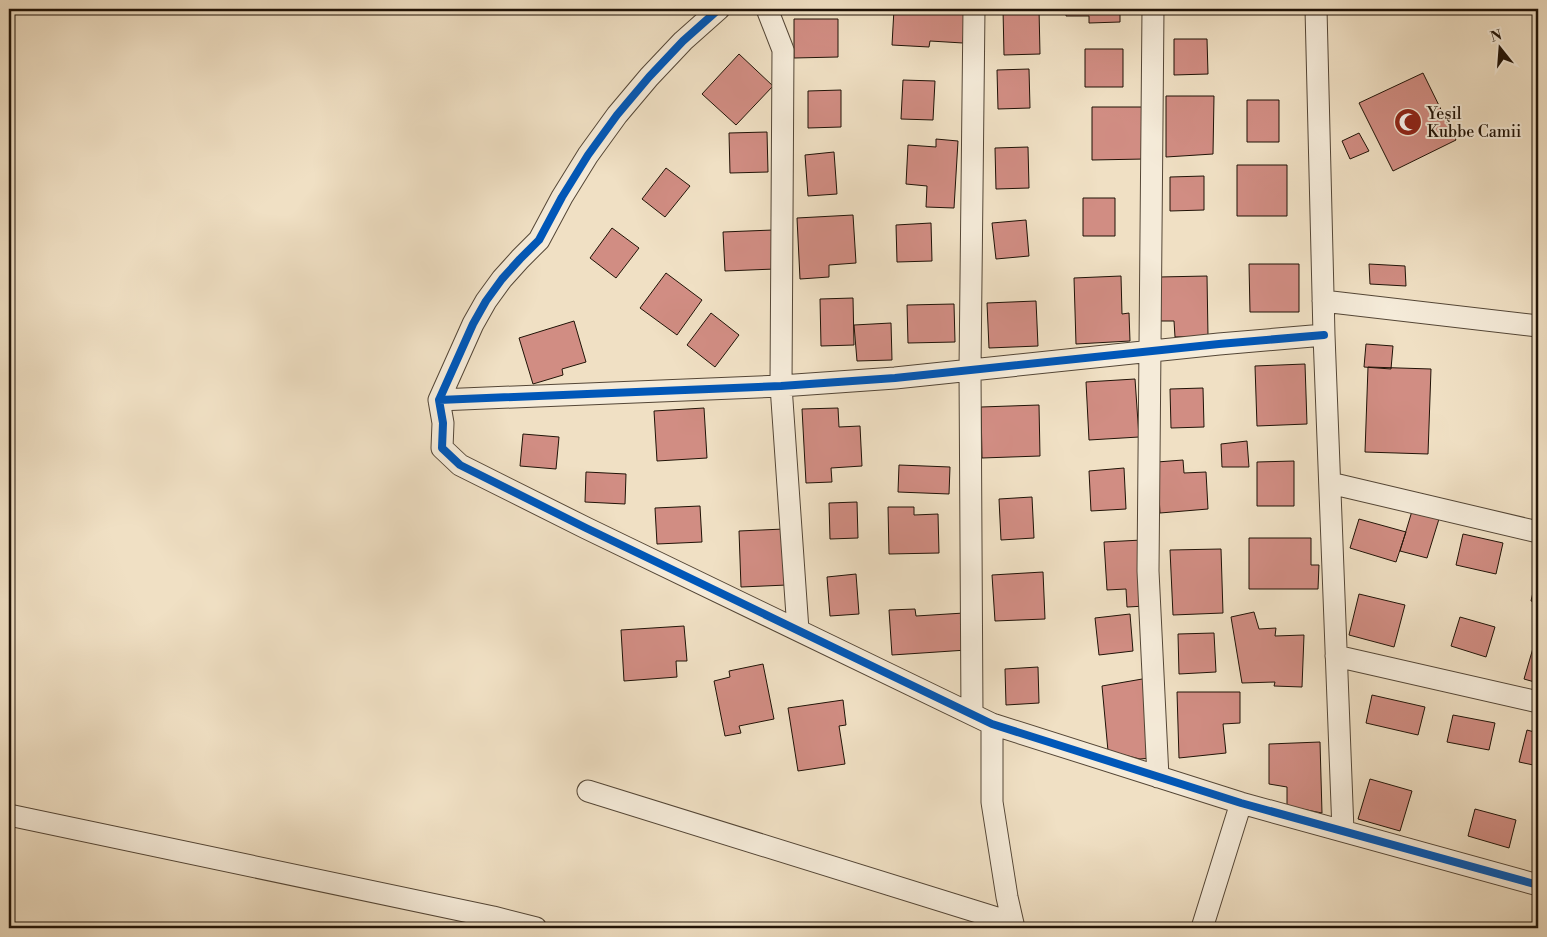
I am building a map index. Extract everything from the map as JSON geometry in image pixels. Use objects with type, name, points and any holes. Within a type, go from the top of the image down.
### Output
[{"type":"street","points":[[719,9],[683,41],[617,115],[588,155],[562,197],[539,240],[502,279],[486,300],[473,324],[439,400],[443,423],[442,448],[460,465],[992,724],[1241,803],[1538,885]]},
{"type":"street","points":[[767,9],[783,50],[781,386],[798,630]]},
{"type":"street","points":[[972,714],[970,370],[974,9]]},
{"type":"street","points":[[1153,9],[1148,571],[1158,777]]},
{"type":"street","points":[[1316,9],[1324,335],[1342,831]]},
{"type":"street","points":[[1323,301],[1538,326]]},
{"type":"street","points":[[439,400],[781,386],[896,378],[1324,335]]},
{"type":"street","points":[[1330,483],[1538,532]]},
{"type":"street","points":[[1336,656],[1538,702]]},
{"type":"street","points":[[588,791],[1013,925],[992,802],[992,724]]},
{"type":"street","points":[[1202,928],[1241,803]]},
{"type":"street","points":[[9,815],[493,916],[536,928]]},
{"type":"building","points":[[894,9],[965,9],[963,43],[930,41],[929,47],[892,45]]},
{"type":"building","points":[[1003,9],[1039,9],[1040,54],[1004,55]]},
{"type":"building","points":[[1066,9],[1120,9],[1120,22],[1089,23],[1089,16],[1066,16]]},
{"type":"building","points":[[794,19],[838,19],[838,57],[794,58]]},
{"type":"building","points":[[1174,39],[1207,39],[1208,74],[1174,75]]},
{"type":"building","points":[[1085,49],[1123,49],[1123,87],[1085,87]]},
{"type":"building","points":[[739,54],[773,86],[736,125],[702,94]]},
{"type":"building","points":[[1029,69],[1030,108],[998,109],[997,70]]},
{"type":"building","name":"Yeşil Kubbe Camii","points":[[1423,73],[1456,140],[1393,171],[1359,103]]},
{"type":"building","points":[[903,80],[935,81],[933,120],[901,119]]},
{"type":"building","points":[[841,90],[841,127],[808,128],[808,91]]},
{"type":"building","points":[[1166,96],[1214,96],[1213,154],[1166,157]]},
{"type":"building","points":[[1247,100],[1279,100],[1279,142],[1247,142]]},
{"type":"building","points":[[1092,107],[1145,107],[1145,159],[1092,160]]},
{"type":"building","points":[[767,132],[768,172],[730,173],[729,133]]},
{"type":"building","points":[[1359,133],[1369,151],[1350,159],[1342,141]]},
{"type":"building","points":[[936,139],[958,141],[954,208],[926,207],[927,186],[906,184],[908,145],[936,147]]},
{"type":"building","points":[[1028,147],[1029,188],[996,189],[995,148]]},
{"type":"building","points":[[834,152],[837,194],[808,196],[805,155]]},
{"type":"building","points":[[1237,165],[1287,165],[1287,216],[1237,216]]},
{"type":"building","points":[[666,168],[690,186],[665,217],[642,199]]},
{"type":"building","points":[[1204,176],[1204,210],[1170,211],[1170,177]]},
{"type":"building","points":[[1083,198],[1115,198],[1115,236],[1083,236]]},
{"type":"building","points":[[853,215],[856,263],[829,265],[829,277],[800,279],[797,218]]},
{"type":"building","points":[[1026,220],[1029,256],[996,259],[992,223]]},
{"type":"building","points":[[931,223],[932,261],[897,262],[896,225]]},
{"type":"building","points":[[612,228],[639,248],[616,278],[590,258]]},
{"type":"building","points":[[773,230],[775,269],[725,271],[723,232]]},
{"type":"building","points":[[1249,264],[1299,264],[1299,312],[1250,312]]},
{"type":"building","points":[[1369,264],[1405,266],[1406,286],[1370,284]]},
{"type":"building","points":[[666,273],[702,300],[677,335],[640,308]]},
{"type":"building","points":[[1121,276],[1122,314],[1129,313],[1130,341],[1076,344],[1074,278]]},
{"type":"building","points":[[1207,276],[1208,336],[1175,337],[1174,321],[1160,321],[1159,277]]},
{"type":"building","points":[[853,298],[854,345],[821,346],[820,299]]},
{"type":"building","points":[[1036,301],[1038,346],[989,348],[987,303]]},
{"type":"building","points":[[954,304],[955,342],[908,343],[907,305]]},
{"type":"building","points":[[711,313],[739,335],[715,367],[687,345]]},
{"type":"building","points":[[574,321],[586,362],[562,369],[563,375],[533,384],[519,338]]},
{"type":"building","points":[[891,323],[892,360],[857,361],[854,325]]},
{"type":"building","points":[[1366,344],[1393,346],[1391,369],[1364,367]]},
{"type":"building","points":[[1305,364],[1307,424],[1257,426],[1255,366]]},
{"type":"building","points":[[1368,367],[1431,369],[1428,454],[1365,452]]},
{"type":"building","points":[[1135,379],[1139,437],[1089,440],[1086,382]]},
{"type":"building","points":[[1203,388],[1204,427],[1171,428],[1170,389]]},
{"type":"building","points":[[1039,405],[1040,456],[982,458],[981,407]]},
{"type":"building","points":[[704,408],[707,458],[657,461],[654,411]]},
{"type":"building","points":[[838,408],[839,427],[860,426],[862,466],[831,468],[832,482],[806,483],[802,409]]},
{"type":"building","points":[[523,434],[559,437],[556,469],[520,466]]},
{"type":"building","points":[[1247,441],[1249,467],[1222,467],[1221,444]]},
{"type":"building","points":[[1183,460],[1184,473],[1206,472],[1208,509],[1160,513],[1157,462]]},
{"type":"building","points":[[1294,461],[1294,506],[1257,506],[1257,462]]},
{"type":"building","points":[[899,465],[950,467],[949,494],[898,492]]},
{"type":"building","points":[[1124,468],[1126,509],[1091,511],[1089,471]]},
{"type":"building","points":[[586,472],[626,474],[625,504],[585,502]]},
{"type":"building","points":[[1032,497],[1034,538],[1001,540],[999,499]]},
{"type":"building","points":[[857,502],[858,538],[830,539],[829,503]]},
{"type":"building","points":[[700,506],[702,542],[657,544],[655,508]]},
{"type":"building","points":[[888,507],[914,507],[914,515],[938,514],[939,553],[889,554]]},
{"type":"building","points":[[1412,511],[1439,519],[1427,558],[1400,551]]},
{"type":"building","points":[[1359,519],[1406,532],[1396,562],[1350,548]]},
{"type":"building","points":[[784,529],[787,585],[741,587],[739,531]]},
{"type":"building","points":[[1463,534],[1503,543],[1496,574],[1456,565]]},
{"type":"building","points":[[1249,538],[1311,538],[1311,565],[1319,565],[1318,589],[1249,589]]},
{"type":"building","points":[[1142,540],[1146,606],[1127,607],[1126,589],[1107,590],[1104,542]]},
{"type":"building","points":[[1221,549],[1223,613],[1173,615],[1170,550]]},
{"type":"building","points":[[1538,570],[1538,603],[1531,601]]},
{"type":"building","points":[[1043,572],[1045,619],[995,621],[992,575]]},
{"type":"building","points":[[856,574],[859,614],[830,616],[827,577]]},
{"type":"building","points":[[1359,594],[1405,605],[1394,647],[1349,635]]},
{"type":"building","points":[[915,609],[916,616],[964,613],[967,650],[892,655],[889,610]]},
{"type":"building","points":[[1254,612],[1259,629],[1276,628],[1275,636],[1304,635],[1302,687],[1274,686],[1275,682],[1242,683],[1231,617]]},
{"type":"building","points":[[1130,614],[1133,651],[1099,655],[1095,618]]},
{"type":"building","points":[[1460,617],[1495,627],[1486,657],[1451,646]]},
{"type":"building","points":[[684,626],[687,661],[676,661],[677,677],[624,681],[621,630]]},
{"type":"building","points":[[1538,631],[1538,683],[1524,679]]},
{"type":"building","points":[[1214,633],[1216,672],[1179,674],[1178,634]]},
{"type":"building","points":[[763,664],[774,719],[739,726],[741,733],[725,736],[714,681],[730,677],[729,671]]},
{"type":"building","points":[[1038,667],[1039,703],[1006,705],[1005,669]]},
{"type":"building","points":[[1148,678],[1151,758],[1140,759],[1108,751],[1102,686]]},
{"type":"building","points":[[1177,692],[1240,692],[1240,723],[1223,724],[1226,753],[1179,758]]},
{"type":"building","points":[[1372,695],[1425,707],[1418,735],[1366,723]]},
{"type":"building","points":[[843,700],[846,725],[839,726],[845,764],[798,771],[788,708]]},
{"type":"building","points":[[1453,715],[1495,723],[1489,750],[1447,742]]},
{"type":"building","points":[[1527,730],[1538,733],[1538,766],[1519,762]]},
{"type":"building","points":[[1320,742],[1322,813],[1287,806],[1287,787],[1269,784],[1269,744]]},
{"type":"building","points":[[1370,779],[1412,791],[1400,831],[1358,819]]},
{"type":"building","points":[[1475,809],[1516,820],[1509,848],[1468,836]]},
{"type":"cycle path","points":[[719,9],[683,41],[617,115],[588,155],[562,197],[539,240],[502,279],[486,301],[473,324],[439,400],[443,423],[442,448],[460,465],[992,724],[1241,803],[1538,885]]},
{"type":"cycle path","points":[[439,400],[781,386],[895,378],[1219,344],[1324,335]]},
{"type":"place","name":"Yeşil Kubbe Camii","points":[[1408,122]]}]
